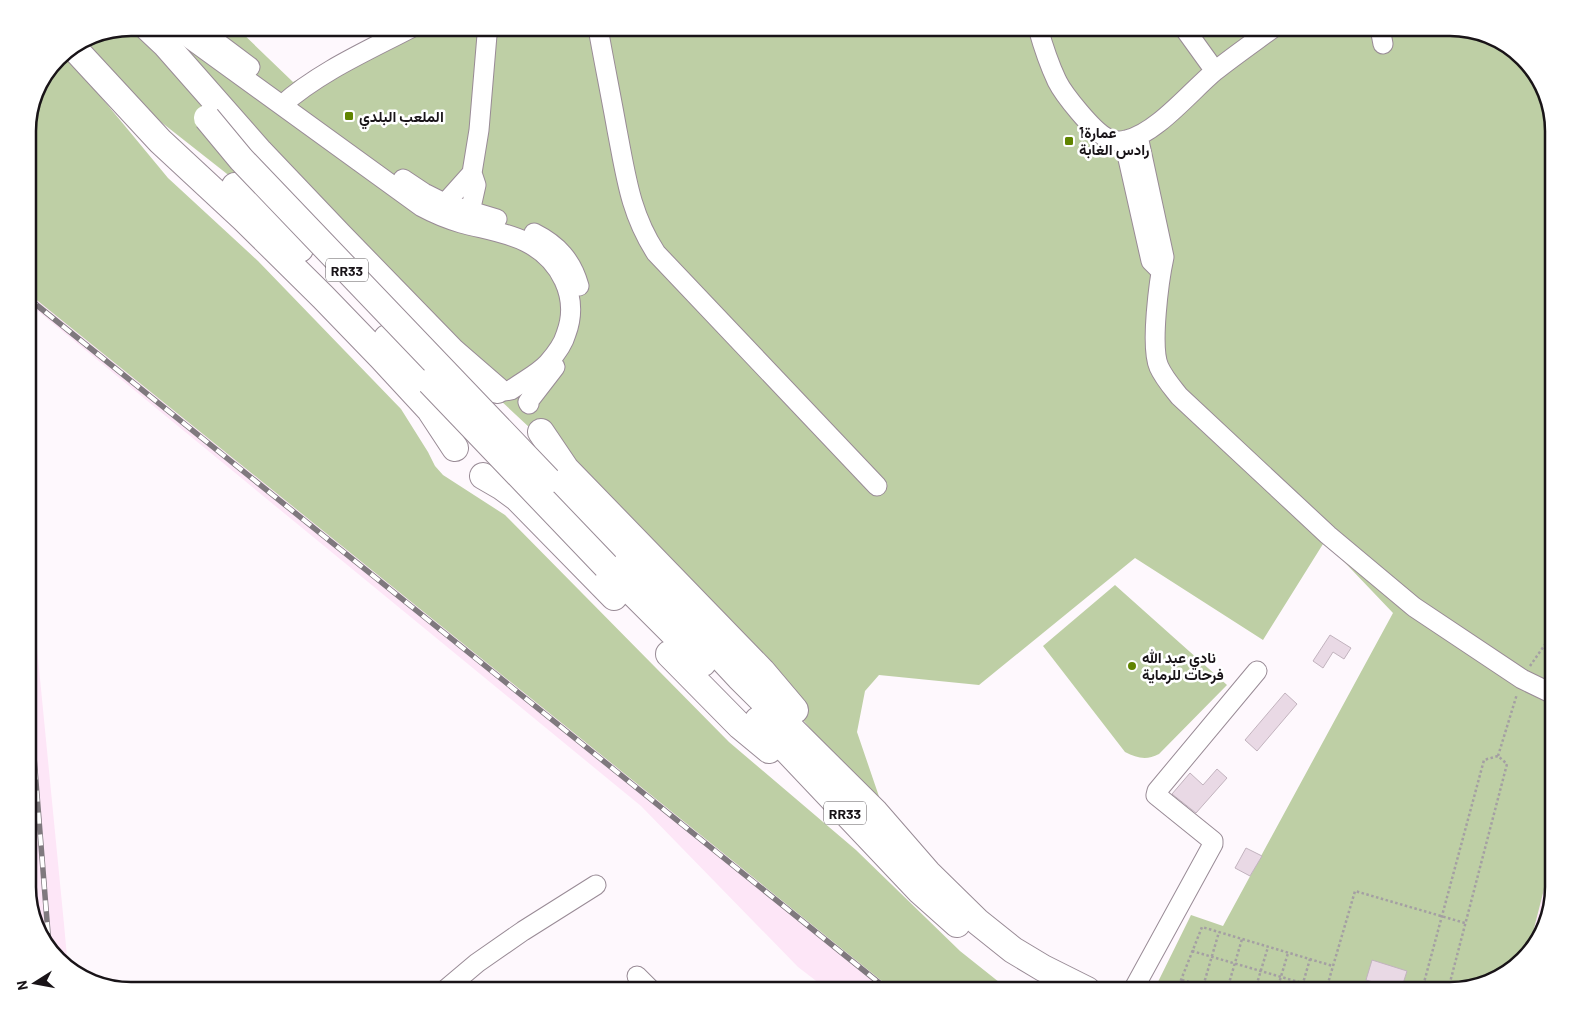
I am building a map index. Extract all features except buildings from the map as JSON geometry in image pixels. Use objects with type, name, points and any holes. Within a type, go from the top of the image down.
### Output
[{"type":"highway","name":"RR33","points":[[139,36],[241,159],[548,480],[655,587],[733,683],[841,808],[920,891],[991,954],[1032,982]]},
{"type":"highway","points":[[156,36],[260,152],[452,352],[501,391]]},
{"type":"highway","name":"RR33","points":[[79,51],[266,214],[606,566],[875,812],[928,873],[978,922],[1012,950],[1071,982]]},
{"type":"highway","points":[[78,52],[160,141],[238,212],[381,356],[430,410],[455,448]]},
{"type":"highway","points":[[541,432],[566,469],[762,671],[854,777],[875,812]]},
{"type":"highway","points":[[483,476],[517,498],[740,726],[841,808]]},
{"type":"street","points":[[187,36],[286,101]]},
{"type":"street","points":[[208,36],[286,101],[422,207],[440,209],[464,217],[491,230],[526,242],[540,251],[556,266],[568,289],[570,318],[567,333],[561,344],[544,367],[511,390],[501,391],[481,394],[467,402],[457,416],[453,432],[455,448],[461,460],[471,470],[483,476],[497,479],[511,476],[524,470],[534,459],[540,446],[541,432],[537,417],[528,404],[518,396],[501,391]]},
{"type":"street","points":[[286,101],[326,72],[396,36]]},
{"type":"street","points":[[464,217],[472,203],[476,185],[472,173],[482,107],[487,36]]},
{"type":"street","points":[[600,36],[629,193],[638,222],[647,239],[656,253],[877,486]]},
{"type":"street","points":[[1040,36],[1058,83],[1068,98],[1080,113],[1105,137],[1114,141],[1131,138],[1165,117],[1215,71],[1262,36]]},
{"type":"street","points":[[1190,36],[1215,71]]},
{"type":"street","points":[[1131,138],[1151,261],[1161,271],[1155,336],[1158,366],[1179,396],[1328,535],[1414,607],[1522,678],[1545,690]]},
{"type":"street","points":[[440,209],[472,173]]},
{"type":"street","points":[[464,217],[521,227],[548,241],[562,252],[569,261],[576,276],[581,306],[581,316],[576,334],[567,351],[528,404]]},
{"type":"street","points":[[1137,982],[1213,844],[1213,841],[1156,795],[1156,791],[1257,672]]},
{"type":"street","points":[[455,982],[523,931],[596,885]]},
{"type":"street","points":[[637,976],[643,982]]},
{"type":"path","points":[[1498,756],[1522,678],[1545,644]]},
{"type":"path","points":[[1424,982],[1484,760],[1498,756]]},
{"type":"path","points":[[1450,982],[1507,764],[1498,756]]},
{"type":"path","points":[[1328,982],[1355,891],[1465,923]]},
{"type":"path","points":[[1189,982],[1182,980],[1202,927],[1333,966]]},
{"type":"path","points":[[1204,982],[1219,932]]},
{"type":"path","points":[[1229,982],[1242,939]]},
{"type":"path","points":[[1258,982],[1268,946]]},
{"type":"path","points":[[1192,951],[1299,982]]},
{"type":"path","points":[[1279,982],[1288,953]]},
{"type":"path","points":[[1303,982],[1310,959]]},
{"type":"shaded area","points":[[36,299],[883,982],[818,982],[798,967],[641,806],[36,310]]},
{"type":"shaded area","points":[[36,638],[67,957],[56,945],[43,923],[36,893]]},
{"type":"shaded area","points":[[1545,885],[1542,912],[1533,932]]},
{"type":"green space","points":[[245,36],[293,82],[381,36],[1450,36],[1481,41],[1503,52],[1521,68],[1529,78],[1540,100],[1545,131],[1545,885],[1533,932],[1521,950],[1503,966],[1481,977],[1450,982],[1158,982],[1191,915],[1223,926],[1393,613],[1331,548],[1328,536],[1263,640],[1135,558],[979,685],[879,675],[865,691],[857,732],[886,817],[779,692],[530,428],[423,328],[128,96],[96,91],[168,178],[258,261],[401,409],[435,466],[443,475],[505,515],[729,742],[856,850],[960,951],[999,982],[883,982],[36,299],[36,125],[39,106],[46,89],[52,78],[68,60],[89,46],[106,39],[118,37]]},
{"type":"green space","name":"نادي عبد الله فرحات للرماية","points":[[1115,585],[1227,685],[1159,754],[1146,758],[1125,752],[1043,646]]},
{"type":"railway","points":[[36,304],[878,982]]},
{"type":"railway","points":[[36,782],[48,932]]},
{"type":"place","name":"الملعب البلدي","points":[[349,116]]},
{"type":"place","name":"1عمارة رادس الغابة","points":[[1069,141]]},
{"type":"place","name":"نادي عبد الله فرحات للرماية","points":[[1132,666]]}]
